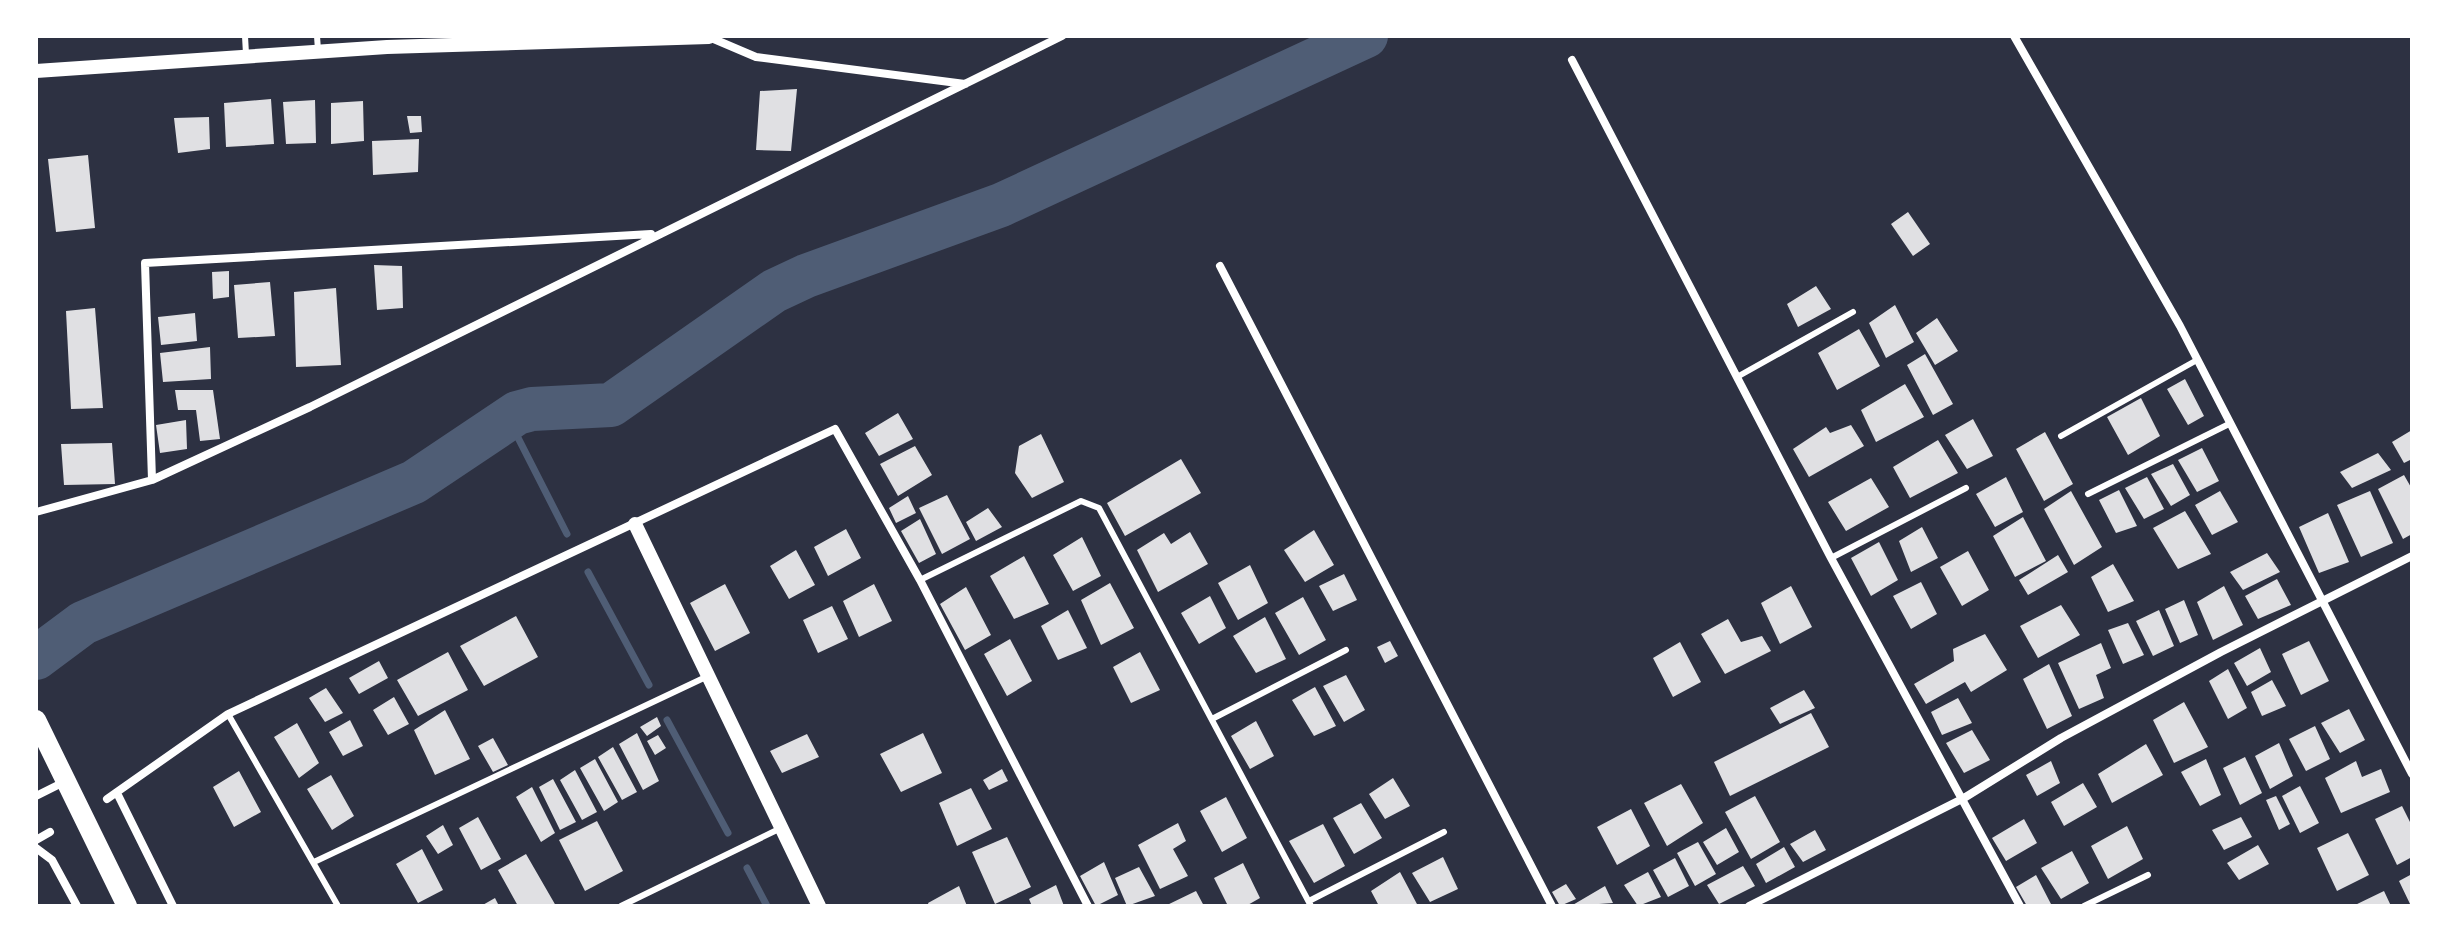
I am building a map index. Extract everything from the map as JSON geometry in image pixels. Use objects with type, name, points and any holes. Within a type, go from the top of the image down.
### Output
[{"type":"main road","points":[[36,720],[127,906]]},
{"type":"street","points":[[36,71],[246,54],[317,43],[710,36],[756,57],[966,84]]},
{"type":"street","points":[[36,512],[152,480],[310,407],[1062,36]]},
{"type":"street","points":[[2014,36],[2197,360],[2412,774]]},
{"type":"street","points":[[1572,60],[1831,558],[2020,906]]},
{"type":"street","points":[[152,480],[145,263],[656,234]]},
{"type":"street","points":[[1220,266],[1552,906]]},
{"type":"street","points":[[107,799],[228,714],[835,429],[920,580],[1088,906]]},
{"type":"street","points":[[635,524],[819,906]]},
{"type":"street","points":[[1749,906],[1964,798],[2115,709],[2412,556]]},
{"type":"street","points":[[36,796],[66,781]]},
{"type":"street","points":[[117,793],[173,906]]},
{"type":"street","points":[[36,840],[50,832]]},
{"type":"street","points":[[36,848],[52,860],[77,906]]},
{"type":"lane","points":[[245,36],[246,54]]},
{"type":"lane","points":[[1737,377],[1853,312]]},
{"type":"lane","points":[[2061,436],[2197,360]]},
{"type":"lane","points":[[2088,494],[2229,424]]},
{"type":"lane","points":[[1831,558],[1966,488]]},
{"type":"lane","points":[[920,580],[1081,501],[1099,508],[1310,903],[1444,832]]},
{"type":"lane","points":[[1212,719],[1346,650]]},
{"type":"lane","points":[[314,862],[708,676]]},
{"type":"lane","points":[[228,714],[338,906]]},
{"type":"lane","points":[[621,906],[781,828]]},
{"type":"lane","points":[[2084,906],[2148,875]]},
{"type":"building","points":[[797,89],[791,151],[756,150],[760,91]]},
{"type":"building","points":[[271,99],[274,144],[226,147],[224,103]]},
{"type":"building","points":[[315,100],[316,143],[286,144],[283,102]]},
{"type":"building","points":[[363,101],[364,141],[331,144],[331,103]]},
{"type":"building","points":[[407,116],[421,116],[422,132],[410,133]]},
{"type":"building","points":[[209,117],[210,149],[178,153],[174,118]]},
{"type":"building","points":[[419,139],[418,172],[373,175],[372,141]]},
{"type":"building","points":[[88,155],[95,228],[56,232],[48,159]]},
{"type":"building","points":[[1908,212],[1930,244],[1913,256],[1891,224]]},
{"type":"building","points":[[374,265],[402,266],[403,308],[377,310]]},
{"type":"building","points":[[229,271],[229,297],[213,299],[212,272]]},
{"type":"building","points":[[270,282],[275,336],[238,338],[234,285]]},
{"type":"building","points":[[1816,286],[1831,309],[1798,327],[1787,304]]},
{"type":"building","points":[[336,288],[341,365],[296,367],[294,292]]},
{"type":"building","points":[[1895,305],[1914,342],[1886,358],[1869,323]]},
{"type":"building","points":[[95,308],[103,408],[71,409],[66,311]]},
{"type":"building","points":[[195,313],[197,341],[161,345],[158,317]]},
{"type":"building","points":[[1937,318],[1958,351],[1935,365],[1916,333]]},
{"type":"building","points":[[1859,329],[1880,366],[1837,390],[1818,353]]},
{"type":"building","points":[[210,347],[211,379],[163,382],[160,353]]},
{"type":"building","points":[[1925,354],[1953,404],[1933,415],[1907,365]]},
{"type":"building","points":[[2185,379],[2204,416],[2188,425],[2167,389]]},
{"type":"building","points":[[1905,384],[1924,417],[1876,442],[1861,410]]},
{"type":"building","points":[[175,390],[213,390],[220,439],[200,441],[196,410],[178,410]]},
{"type":"building","points":[[2141,398],[2160,436],[2128,455],[2107,417]]},
{"type":"building","points":[[898,413],[913,439],[879,456],[865,433]]},
{"type":"building","points":[[1973,419],[1993,456],[1967,469],[1945,435]]},
{"type":"building","points":[[186,420],[187,449],[160,453],[156,425]]},
{"type":"building","points":[[1851,425],[1864,446],[1809,477],[1793,449],[1826,427],[1830,433]]},
{"type":"building","points":[[2412,430],[2412,459],[2404,463],[2392,442]]},
{"type":"building","points":[[2045,432],[2073,484],[2044,501],[2016,449]]},
{"type":"building","points":[[1041,434],[1064,482],[1032,498],[1015,473],[1019,446]]},
{"type":"building","points":[[1938,440],[1958,473],[1910,498],[1893,467]]},
{"type":"building","points":[[112,443],[115,484],[64,485],[61,444]]},
{"type":"building","points":[[915,446],[932,475],[898,496],[880,464]]},
{"type":"building","points":[[2202,448],[2219,481],[2197,492],[2178,460]]},
{"type":"building","points":[[2378,453],[2391,470],[2352,488],[2340,472]]},
{"type":"building","points":[[1181,459],[1201,493],[1125,536],[1107,503]]},
{"type":"building","points":[[2173,464],[2190,495],[2171,506],[2151,474]]},
{"type":"building","points":[[2404,475],[2412,489],[2412,534],[2403,539],[2378,489]]},
{"type":"building","points":[[2006,477],[2023,512],[1995,527],[1976,494]]},
{"type":"building","points":[[2147,477],[2164,509],[2144,519],[2125,488]]},
{"type":"building","points":[[1871,478],[1889,507],[1846,531],[1828,502]]},
{"type":"building","points":[[2119,490],[2137,526],[2116,533],[2099,500]]},
{"type":"building","points":[[2071,491],[2102,547],[2074,565],[2044,509]]},
{"type":"building","points":[[2220,491],[2238,522],[2212,535],[2195,505]]},
{"type":"building","points":[[2370,491],[2393,543],[2361,557],[2337,505]]},
{"type":"building","points":[[947,495],[970,539],[942,554],[919,508]]},
{"type":"building","points":[[908,496],[916,513],[896,523],[889,508]]},
{"type":"building","points":[[988,508],[1002,527],[976,541],[966,522]]},
{"type":"building","points":[[2185,511],[2211,554],[2178,569],[2153,528]]},
{"type":"building","points":[[2328,513],[2349,562],[2319,573],[2299,527]]},
{"type":"building","points":[[2023,517],[2046,561],[2015,577],[1993,536]]},
{"type":"building","points":[[920,519],[936,554],[919,563],[901,531]]},
{"type":"building","points":[[1922,527],[1938,558],[1911,572],[1899,541]]},
{"type":"building","points":[[846,529],[861,558],[828,576],[814,547]]},
{"type":"building","points":[[1314,530],[1334,565],[1305,582],[1284,550]]},
{"type":"building","points":[[1190,532],[1208,564],[1158,592],[1137,550],[1164,533],[1171,544]]},
{"type":"building","points":[[1082,537],[1101,576],[1073,591],[1053,555]]},
{"type":"building","points":[[1879,542],[1898,580],[1871,596],[1851,558]]},
{"type":"building","points":[[796,550],[815,585],[789,599],[770,566]]},
{"type":"building","points":[[1968,551],[1989,590],[1962,606],[1940,567]]},
{"type":"building","points":[[2267,553],[2280,572],[2243,590],[2230,572]]},
{"type":"building","points":[[2058,555],[2068,572],[2028,595],[2019,580]]},
{"type":"building","points":[[1024,556],[1049,604],[1014,619],[990,576]]},
{"type":"building","points":[[2113,564],[2134,601],[2108,612],[2091,577]]},
{"type":"building","points":[[1250,565],[1268,603],[1238,620],[1218,583]]},
{"type":"building","points":[[1344,574],[1357,600],[1333,611],[1319,586]]},
{"type":"building","points":[[2277,579],[2291,605],[2258,619],[2245,596]]},
{"type":"building","points":[[1921,582],[1937,614],[1911,629],[1893,596]]},
{"type":"building","points":[[1110,583],[1134,628],[1101,645],[1081,600]]},
{"type":"building","points":[[725,584],[750,633],[715,651],[690,603]]},
{"type":"building","points":[[874,584],[892,621],[859,637],[843,601]]},
{"type":"building","points":[[1791,586],[1812,627],[1780,644],[1761,603]]},
{"type":"building","points":[[2224,586],[2243,625],[2213,640],[2197,602]]},
{"type":"building","points":[[966,587],[991,635],[965,650],[940,604]]},
{"type":"building","points":[[1210,596],[1226,628],[1199,644],[1181,613]]},
{"type":"building","points":[[1303,597],[1326,640],[1299,655],[1275,613]]},
{"type":"building","points":[[2184,600],[2198,635],[2180,643],[2165,609]]},
{"type":"building","points":[[2061,605],[2080,635],[2038,658],[2020,626]]},
{"type":"building","points":[[832,606],[848,639],[818,653],[803,620]]},
{"type":"building","points":[[1068,610],[1087,648],[1058,660],[1041,626]]},
{"type":"building","points":[[2159,610],[2174,646],[2153,656],[2136,621]]},
{"type":"building","points":[[516,616],[538,657],[484,686],[460,646]]},
{"type":"building","points":[[1265,617],[1286,659],[1256,673],[1233,636]]},
{"type":"building","points":[[1728,619],[1741,642],[1762,636],[1771,651],[1725,674],[1701,634]]},
{"type":"building","points":[[2128,623],[2144,655],[2123,664],[2108,630]]},
{"type":"building","points":[[1985,634],[2007,670],[1971,692],[1965,682],[1926,704],[1914,684],[1954,661],[1953,649]]},
{"type":"building","points":[[1010,639],[1032,681],[1007,696],[984,654]]},
{"type":"building","points":[[1390,641],[1398,656],[1385,663],[1377,647]]},
{"type":"building","points":[[2309,641],[2329,681],[2301,695],[2282,654]]},
{"type":"building","points":[[1680,642],[1701,682],[1673,697],[1653,658]]},
{"type":"building","points":[[2101,643],[2111,668],[2096,675],[2104,698],[2079,709],[2058,663]]},
{"type":"building","points":[[2260,648],[2271,672],[2247,686],[2234,663]]},
{"type":"building","points":[[448,652],[468,690],[418,716],[397,680]]},
{"type":"building","points":[[1140,652],[1160,690],[1131,703],[1113,667]]},
{"type":"building","points":[[379,661],[388,678],[359,694],[349,678]]},
{"type":"building","points":[[2049,664],[2072,716],[2047,729],[2023,679]]},
{"type":"building","points":[[2228,669],[2247,708],[2228,719],[2209,681]]},
{"type":"building","points":[[1346,675],[1365,710],[1344,722],[1323,686]]},
{"type":"building","points":[[2272,680],[2286,706],[2262,716],[2251,692]]},
{"type":"building","points":[[1315,687],[1336,726],[1314,736],[1292,700]]},
{"type":"building","points":[[326,688],[343,713],[325,722],[309,698]]},
{"type":"building","points":[[1804,690],[1815,708],[1780,724],[1770,708]]},
{"type":"building","points":[[394,697],[409,724],[388,735],[373,710]]},
{"type":"building","points":[[1958,698],[1972,723],[1942,735],[1931,712]]},
{"type":"building","points":[[2184,702],[2208,747],[2174,763],[2153,720]]},
{"type":"building","points":[[2349,709],[2365,740],[2340,753],[2321,723]]},
{"type":"building","points":[[445,710],[470,759],[435,775],[414,730]]},
{"type":"building","points":[[1811,713],[1829,747],[1730,796],[1714,762]]},
{"type":"building","points":[[657,717],[661,726],[647,736],[640,727]]},
{"type":"building","points":[[350,720],[363,746],[343,756],[329,732]]},
{"type":"building","points":[[1256,721],[1274,756],[1250,769],[1231,736]]},
{"type":"building","points":[[297,723],[319,763],[299,778],[274,737]]},
{"type":"building","points":[[2315,726],[2330,759],[2306,771],[2289,739]]},
{"type":"building","points":[[1972,730],[1990,760],[1964,773],[1946,743]]},
{"type":"building","points":[[637,733],[659,781],[643,790],[619,744]]},
{"type":"building","points":[[923,733],[942,773],[901,792],[880,754]]},
{"type":"building","points":[[807,734],[819,757],[782,773],[770,751]]},
{"type":"building","points":[[658,735],[666,748],[655,755],[647,741]]},
{"type":"building","points":[[493,738],[508,765],[493,772],[478,746]]},
{"type":"building","points":[[2279,743],[2293,776],[2270,789],[2255,756]]},
{"type":"building","points":[[2146,744],[2163,775],[2112,803],[2098,774]]},
{"type":"building","points":[[613,747],[637,792],[622,800],[598,757]]},
{"type":"building","points":[[2245,757],[2262,793],[2240,805],[2223,768]]},
{"type":"building","points":[[595,759],[618,802],[604,811],[580,768]]},
{"type":"building","points":[[2206,759],[2221,795],[2200,806],[2181,772]]},
{"type":"building","points":[[2051,761],[2060,783],[2037,796],[2026,775]]},
{"type":"building","points":[[2356,761],[2362,777],[2381,769],[2390,792],[2341,813],[2325,778]]},
{"type":"building","points":[[1002,769],[1008,781],[989,790],[983,780]]},
{"type":"building","points":[[575,770],[597,812],[582,820],[560,780]]},
{"type":"building","points":[[239,771],[261,812],[234,827],[213,787]]},
{"type":"building","points":[[331,775],[354,816],[332,830],[307,789]]},
{"type":"building","points":[[1393,778],[1410,806],[1385,819],[1369,794]]},
{"type":"building","points":[[553,779],[576,822],[560,830],[539,787]]},
{"type":"building","points":[[2083,783],[2097,807],[2064,826],[2051,802]]},
{"type":"building","points":[[1681,784],[1703,823],[1667,846],[1644,803]]},
{"type":"building","points":[[2300,786],[2319,823],[2300,833],[2282,796]]},
{"type":"building","points":[[532,787],[555,833],[541,842],[516,797]]},
{"type":"building","points":[[971,788],[992,829],[957,846],[939,803]]},
{"type":"building","points":[[1755,796],[1780,842],[1751,859],[1725,812]]},
{"type":"building","points":[[2276,796],[2290,824],[2279,830],[2266,800]]},
{"type":"building","points":[[1226,797],[1247,838],[1222,852],[1200,811]]},
{"type":"building","points":[[1361,803],[1382,838],[1354,854],[1333,818]]},
{"type":"building","points":[[2402,806],[2412,826],[2412,857],[2397,865],[2375,819]]},
{"type":"building","points":[[1631,809],[1650,846],[1617,865],[1597,827]]},
{"type":"building","points":[[478,817],[501,859],[481,870],[459,828]]},
{"type":"building","points":[[2241,817],[2252,837],[2224,850],[2212,830]]},
{"type":"building","points":[[2024,819],[2037,843],[2006,861],[1992,838]]},
{"type":"building","points":[[597,821],[623,871],[585,891],[559,840]]},
{"type":"building","points":[[1178,823],[1186,841],[1173,849],[1188,876],[1160,889],[1138,845]]},
{"type":"building","points":[[1323,824],[1345,866],[1314,883],[1289,841]]},
{"type":"building","points":[[443,825],[453,845],[438,854],[426,836]]},
{"type":"building","points":[[2127,826],[2143,859],[2108,879],[2091,846]]},
{"type":"building","points":[[1726,828],[1739,852],[1717,865],[1703,842]]},
{"type":"building","points":[[1815,830],[1826,850],[1803,862],[1790,844]]},
{"type":"building","points":[[2348,833],[2369,875],[2337,891],[2317,848]]},
{"type":"building","points":[[1007,837],[1031,887],[995,904],[972,852]]},
{"type":"building","points":[[1698,842],[1716,874],[1695,886],[1677,853]]},
{"type":"building","points":[[2258,845],[2269,864],[2239,880],[2227,863]]},
{"type":"building","points":[[1784,847],[1795,867],[1766,883],[1756,864]]},
{"type":"building","points":[[422,849],[443,890],[418,903],[396,864]]},
{"type":"building","points":[[2072,851],[2089,883],[2061,899],[2041,868]]},
{"type":"building","points":[[526,854],[556,906],[518,906],[498,870]]},
{"type":"building","points":[[1443,857],[1458,889],[1430,902],[1412,873]]},
{"type":"building","points":[[1675,858],[1689,886],[1668,897],[1653,870]]},
{"type":"building","points":[[1104,862],[1118,895],[1096,906],[1080,876]]},
{"type":"building","points":[[1243,863],[1260,898],[1246,906],[1228,906],[1214,878]]},
{"type":"building","points":[[1743,866],[1755,886],[1719,904],[1707,885]]},
{"type":"building","points":[[1139,867],[1155,896],[1127,906],[1115,878]]},
{"type":"building","points":[[1400,872],[1418,906],[1379,906],[1371,891]]},
{"type":"building","points":[[1648,872],[1661,897],[1638,906],[1624,885]]},
{"type":"building","points":[[2412,874],[2412,906],[2411,906],[2399,881]]},
{"type":"building","points":[[2036,875],[2052,906],[2027,906],[2016,887]]},
{"type":"building","points":[[1566,884],[1576,899],[1560,906],[1552,892]]},
{"type":"building","points":[[1056,885],[1064,906],[1032,906],[1029,899]]},
{"type":"building","points":[[959,886],[967,906],[929,906],[928,903]]},
{"type":"building","points":[[1605,886],[1613,903],[1571,906]]},
{"type":"building","points":[[1196,891],[1204,906],[1165,906]]},
{"type":"building","points":[[2384,891],[2391,906],[2353,906]]},
{"type":"building","points":[[495,898],[499,906],[481,906]]},
{"type":"waterway","points":[[36,658],[83,623],[414,482],[517,413],[532,409],[611,405],[774,291],[806,276],[1001,205],[1366,36]]},
{"type":"waterway","points":[[508,418],[567,534]]},
{"type":"waterway","points":[[588,572],[649,685]]},
{"type":"waterway","points":[[667,720],[728,833]]},
{"type":"waterway","points":[[747,868],[767,906]]}]
